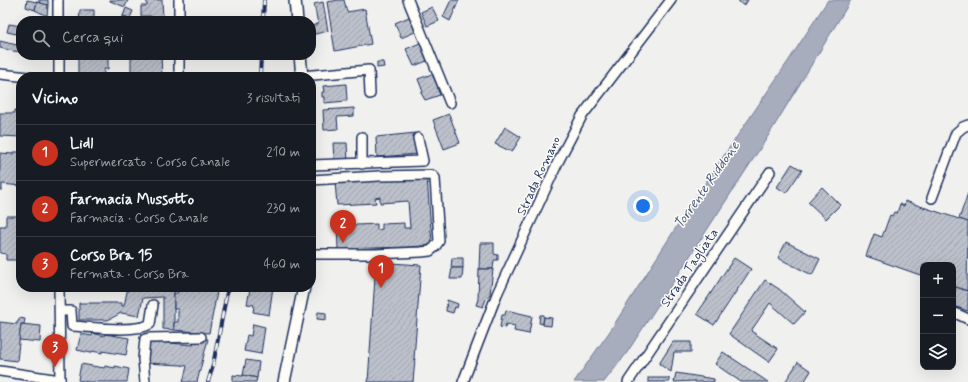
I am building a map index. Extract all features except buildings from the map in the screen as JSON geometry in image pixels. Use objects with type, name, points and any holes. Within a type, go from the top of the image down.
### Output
[{"type":"main road","points":[[295,0],[297,16]]},
{"type":"main road","points":[[300,60],[302,72]]},
{"type":"main road","points":[[284,382],[303,292]]},
{"type":"street","points":[[58,0],[58,16]]},
{"type":"street","points":[[179,0],[179,16]]},
{"type":"street","points":[[408,0],[450,103]]},
{"type":"street","name":"Strada Romano","points":[[463,382],[497,294],[558,162],[579,123],[587,110],[671,0]]},
{"type":"street","points":[[59,60],[59,72]]},
{"type":"street","points":[[179,60],[179,72]]},
{"type":"street","points":[[316,75],[369,70],[370,94]]},
{"type":"street","points":[[0,74],[16,76]]},
{"type":"street","points":[[932,198],[956,133],[968,125]]},
{"type":"street","points":[[362,137],[362,164]]},
{"type":"street","points":[[316,165],[423,161],[418,138]]},
{"type":"street","name":"Strada Tagliata","points":[[630,381],[770,172]]},
{"type":"street","points":[[316,180],[432,175],[435,178],[439,241],[435,248],[430,251],[421,252],[316,254]]},
{"type":"street","points":[[0,371],[60,381],[59,292]]},
{"type":"street","points":[[60,311],[71,311],[72,326],[135,329],[146,327],[150,324],[153,305]]},
{"type":"street","points":[[956,313],[968,319]]},
{"type":"street","points":[[145,382],[143,359],[145,339],[201,337]]},
{"type":"water","name":"Torrente Riddone","points":[[828,0],[851,0],[765,141],[626,354],[604,382],[574,382],[610,331],[691,204]]},
{"type":"railway","points":[[263,16],[264,0]]},
{"type":"railway","points":[[260,72],[261,60]]},
{"type":"railway","points":[[208,382],[213,365],[227,292]]},
{"type":"place","name":"Farmacia Mussotto","points":[[343,243]]},
{"type":"place","name":"Lidl","points":[[381,288]]},
{"type":"place","name":"Corso Bra 15","points":[[55,367]]}]
